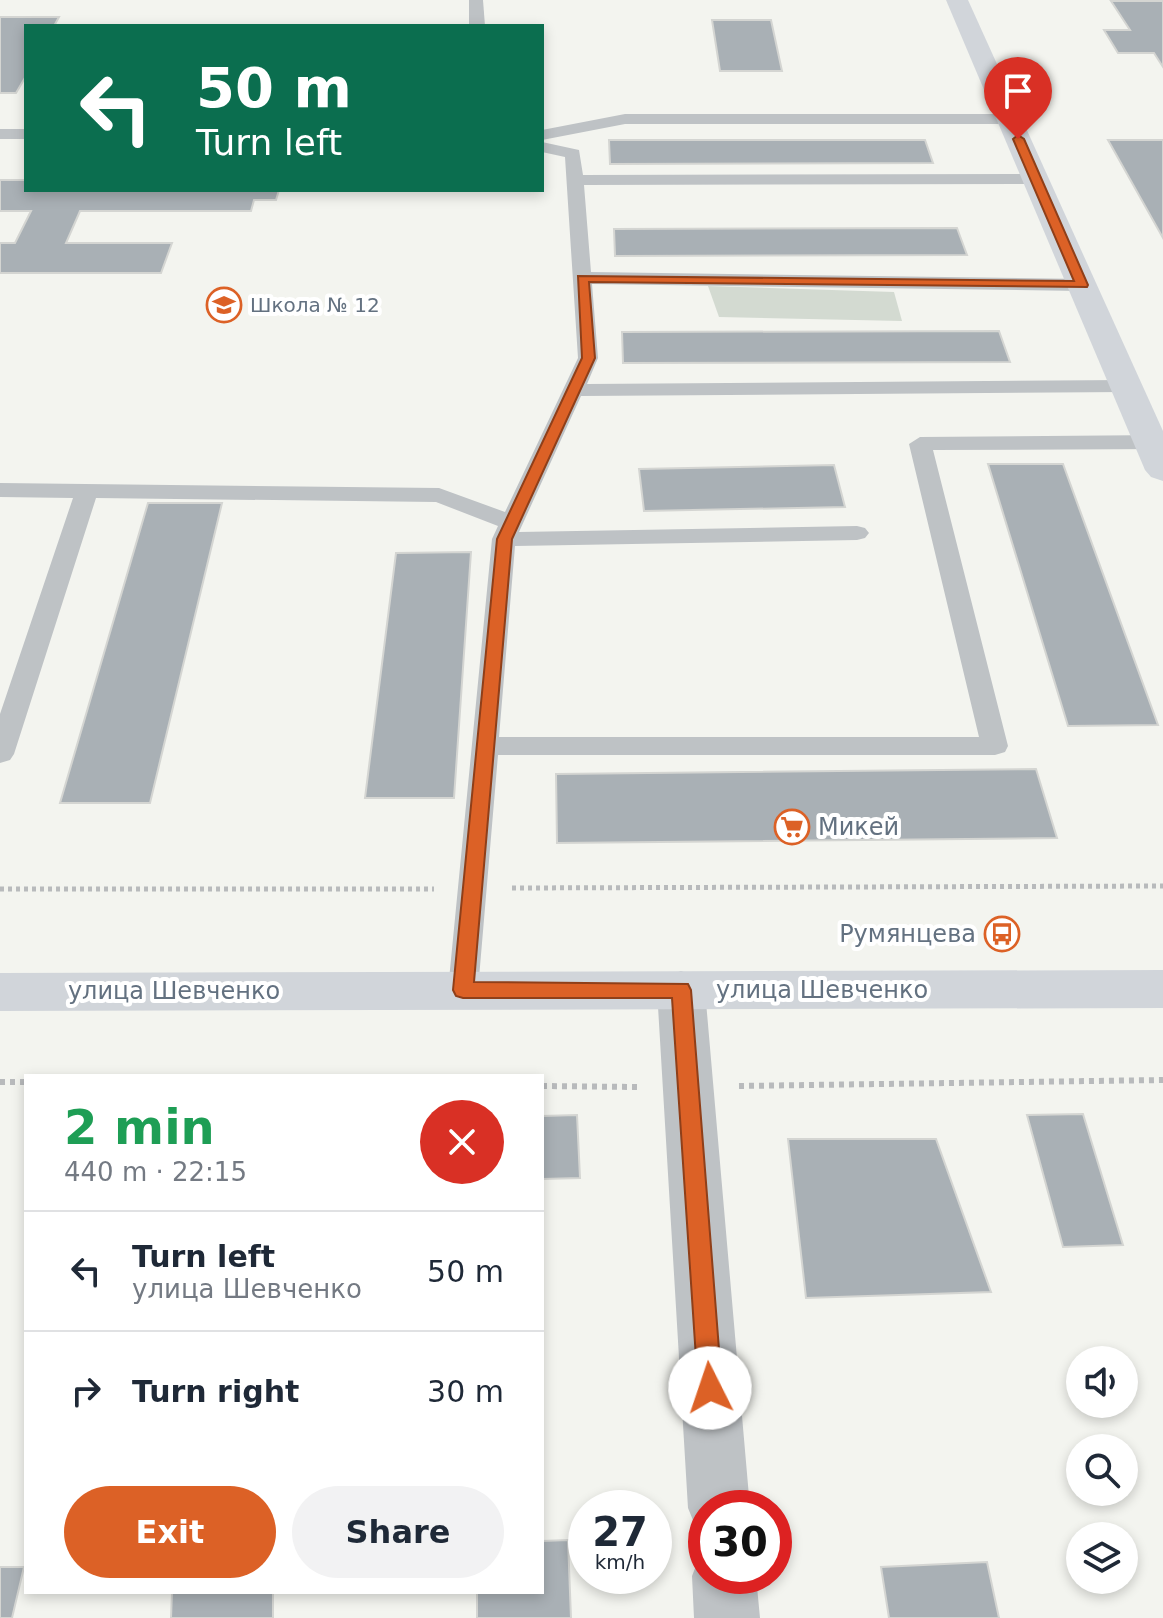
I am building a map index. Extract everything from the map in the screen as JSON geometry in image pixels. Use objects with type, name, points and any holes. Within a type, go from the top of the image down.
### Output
[{"type":"main road","points":[[957,0],[1126,386],[1157,442],[1163,470]]},
{"type":"main road","name":"улица Шевченко","points":[[0,992],[1163,989]]},
{"type":"street","points":[[681,990],[718,1490]]},
{"type":"street","points":[[725,1594],[727,1618]]},
{"type":"lane","points":[[476,0],[477,24]]},
{"type":"lane","points":[[544,135],[625,119],[1009,119]]},
{"type":"lane","points":[[0,134],[24,134]]},
{"type":"lane","points":[[463,990],[508,531],[588,358],[573,154],[544,147]]},
{"type":"lane","points":[[574,180],[1036,179]]},
{"type":"lane","points":[[582,278],[1082,285]]},
{"type":"lane","points":[[574,390],[1126,386]]},
{"type":"lane","points":[[486,746],[995,746],[920,444],[1157,442]]},
{"type":"lane","points":[[0,490],[439,495],[508,531],[857,533]]},
{"type":"lane","points":[[0,754],[87,491]]},
{"type":"path","points":[[0,889],[1163,886]]},
{"type":"path","points":[[544,1086],[1163,1080]]},
{"type":"path","points":[[0,1082],[24,1082]]},
{"type":"shaded area","points":[[708,286],[894,292],[902,321],[719,317]]},
{"type":"building","points":[[1111,1],[1163,1],[1163,67],[1154,53],[1118,53],[1104,30],[1130,30]]},
{"type":"building","points":[[0,17],[59,17],[55,24],[24,24],[24,79],[16,93],[0,93]]},
{"type":"building","points":[[712,20],[771,20],[782,71],[720,71]]},
{"type":"building","points":[[609,140],[925,140],[933,163],[610,164]]},
{"type":"building","points":[[1108,140],[1163,140],[1163,238]]},
{"type":"building","points":[[0,180],[24,180],[24,192],[278,192],[276,200],[254,200],[251,211],[80,211],[66,243],[172,243],[161,273],[0,273],[0,243],[15,243],[31,211],[0,211]]},
{"type":"building","points":[[957,228],[967,255],[615,256],[614,229]]},
{"type":"building","points":[[999,331],[1010,362],[623,363],[622,332]]},
{"type":"building","points":[[988,464],[1063,464],[1158,725],[1068,726]]},
{"type":"building","points":[[834,465],[845,507],[644,511],[639,469]]},
{"type":"building","points":[[148,503],[222,503],[150,803],[60,803]]},
{"type":"building","points":[[471,552],[454,798],[365,798],[396,553]]},
{"type":"building","points":[[1036,769],[1057,838],[557,843],[556,774]]},
{"type":"building","points":[[1083,1114],[1123,1245],[1063,1247],[1027,1115]]},
{"type":"building","points":[[577,1115],[580,1178],[544,1179],[544,1116]]},
{"type":"building","points":[[788,1139],[936,1139],[991,1292],[806,1298]]},
{"type":"building","points":[[568,1540],[571,1618],[477,1618],[477,1594],[544,1594],[544,1541]]},
{"type":"building","points":[[987,1562],[999,1618],[889,1618],[881,1567]]},
{"type":"building","points":[[0,1567],[24,1567],[12,1618],[0,1618]]},
{"type":"building","points":[[172,1594],[273,1594],[273,1618],[171,1618]]},
{"type":"place","name":"Школа № 12","points":[[224,305]]},
{"type":"place","name":"Микей","points":[[792,827]]},
{"type":"place","name":"Румянцева","points":[[1002,934]]},
{"type":"route","points":[[710,1388],[681,990],[463,990],[504,539],[588,358],[582,278],[1082,285],[1018,139]]}]
